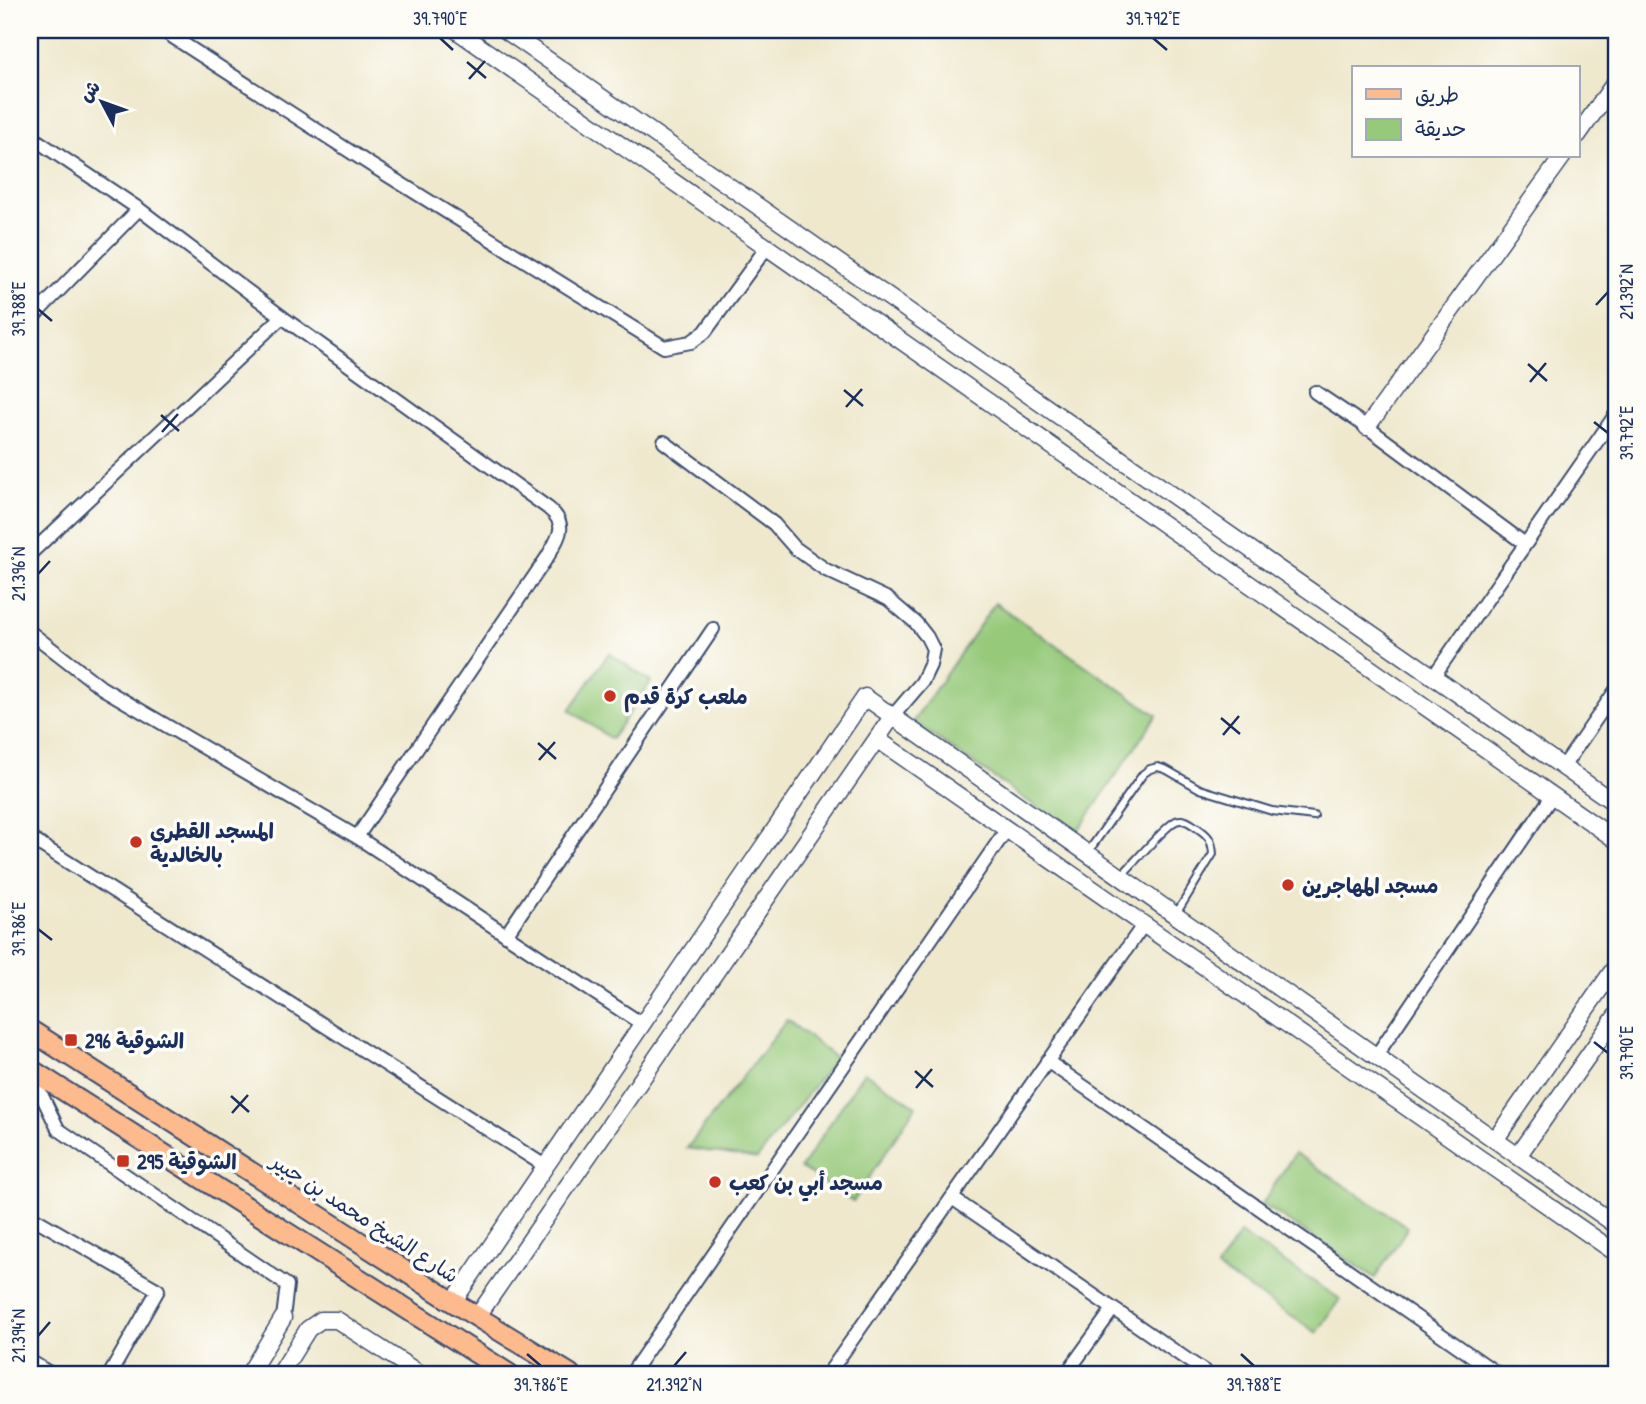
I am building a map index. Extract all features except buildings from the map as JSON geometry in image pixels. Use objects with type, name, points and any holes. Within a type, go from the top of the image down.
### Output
[{"type":"main road","name":"شارع الشيخ محمد بن جبير","points":[[30,1030],[477,1318],[570,1374]]},
{"type":"main road","points":[[30,1070],[509,1374]]},
{"type":"street","points":[[162,30],[360,158],[664,347],[691,342],[705,332],[767,247]]},
{"type":"street","points":[[456,30],[1616,840]]},
{"type":"street","points":[[505,30],[1616,804]]},
{"type":"street","points":[[1580,132],[1616,81]]},
{"type":"street","points":[[30,136],[139,209],[282,317],[548,508],[560,521],[560,534],[548,556],[357,837]]},
{"type":"street","points":[[1367,427],[1562,158]]},
{"type":"street","points":[[30,320],[139,209]]},
{"type":"street","points":[[30,554],[282,317]]},
{"type":"street","points":[[1315,392],[1367,427],[1525,544]]},
{"type":"street","points":[[1433,677],[1616,414]]},
{"type":"street","points":[[477,1318],[892,717],[922,682],[930,665],[933,649],[928,637],[888,599],[826,570],[796,548],[774,524],[664,442]]},
{"type":"street","points":[[506,935],[713,629]]},
{"type":"street","points":[[30,632],[102,688],[357,837],[642,1024]]},
{"type":"street","points":[[1563,767],[1616,690]]},
{"type":"street","points":[[453,1302],[865,697],[1616,1225]]},
{"type":"street","points":[[877,739],[1616,1253]]},
{"type":"street","points":[[1376,1056],[1552,796]]},
{"type":"street","points":[[631,1374],[1007,829]]},
{"type":"street","points":[[30,838],[545,1166]]},
{"type":"street","points":[[828,1374],[1144,924]]},
{"type":"street","points":[[1494,1140],[1616,966]]},
{"type":"street","points":[[1518,1156],[1616,1016]]},
{"type":"street","points":[[1047,1061],[1498,1374]]},
{"type":"street","points":[[30,1070],[58,1129],[287,1285],[283,1318],[249,1374]]},
{"type":"street","points":[[952,1198],[1208,1374]]},
{"type":"street","points":[[30,1216],[158,1290],[110,1374]]},
{"type":"street","points":[[1066,1374],[1113,1309]]},
{"type":"street","points":[[280,1374],[308,1329],[321,1320],[337,1321],[419,1374]]},
{"type":"street","points":[[30,1362],[51,1374]]},
{"type":"lane","points":[[1087,853],[1143,774],[1158,767],[1200,789],[1272,811],[1314,816]]},
{"type":"lane","points":[[1120,877],[1178,820],[1187,821],[1206,834],[1213,843],[1213,854],[1175,915]]},
{"type":"green space","points":[[995,603],[1157,715],[1076,834],[913,722]]},
{"type":"green space","name":"ملعب كرة قدم","points":[[609,653],[651,682],[611,739],[570,710]]},
{"type":"green space","points":[[787,1020],[836,1058],[757,1159],[687,1148]]},
{"type":"green space","points":[[864,1072],[916,1106],[853,1202],[801,1168]]},
{"type":"green space","points":[[1295,1153],[1408,1227],[1375,1278],[1262,1204]]},
{"type":"green space","points":[[1240,1233],[1340,1299],[1317,1333],[1217,1268]]},
{"type":"place","name":"ملعب كرة قدم","points":[[610,696]]},
{"type":"place","name":"المسجد القطري بالخالدية","points":[[136,842]]},
{"type":"place","name":"مسجد المهاجرين","points":[[1288,885]]},
{"type":"place","name":"الشوقية 296","points":[[71,1040]]},
{"type":"place","name":"الشوقية 295","points":[[123,1161]]},
{"type":"place","name":"مسجد أبي بن كعب","points":[[715,1182]]}]
